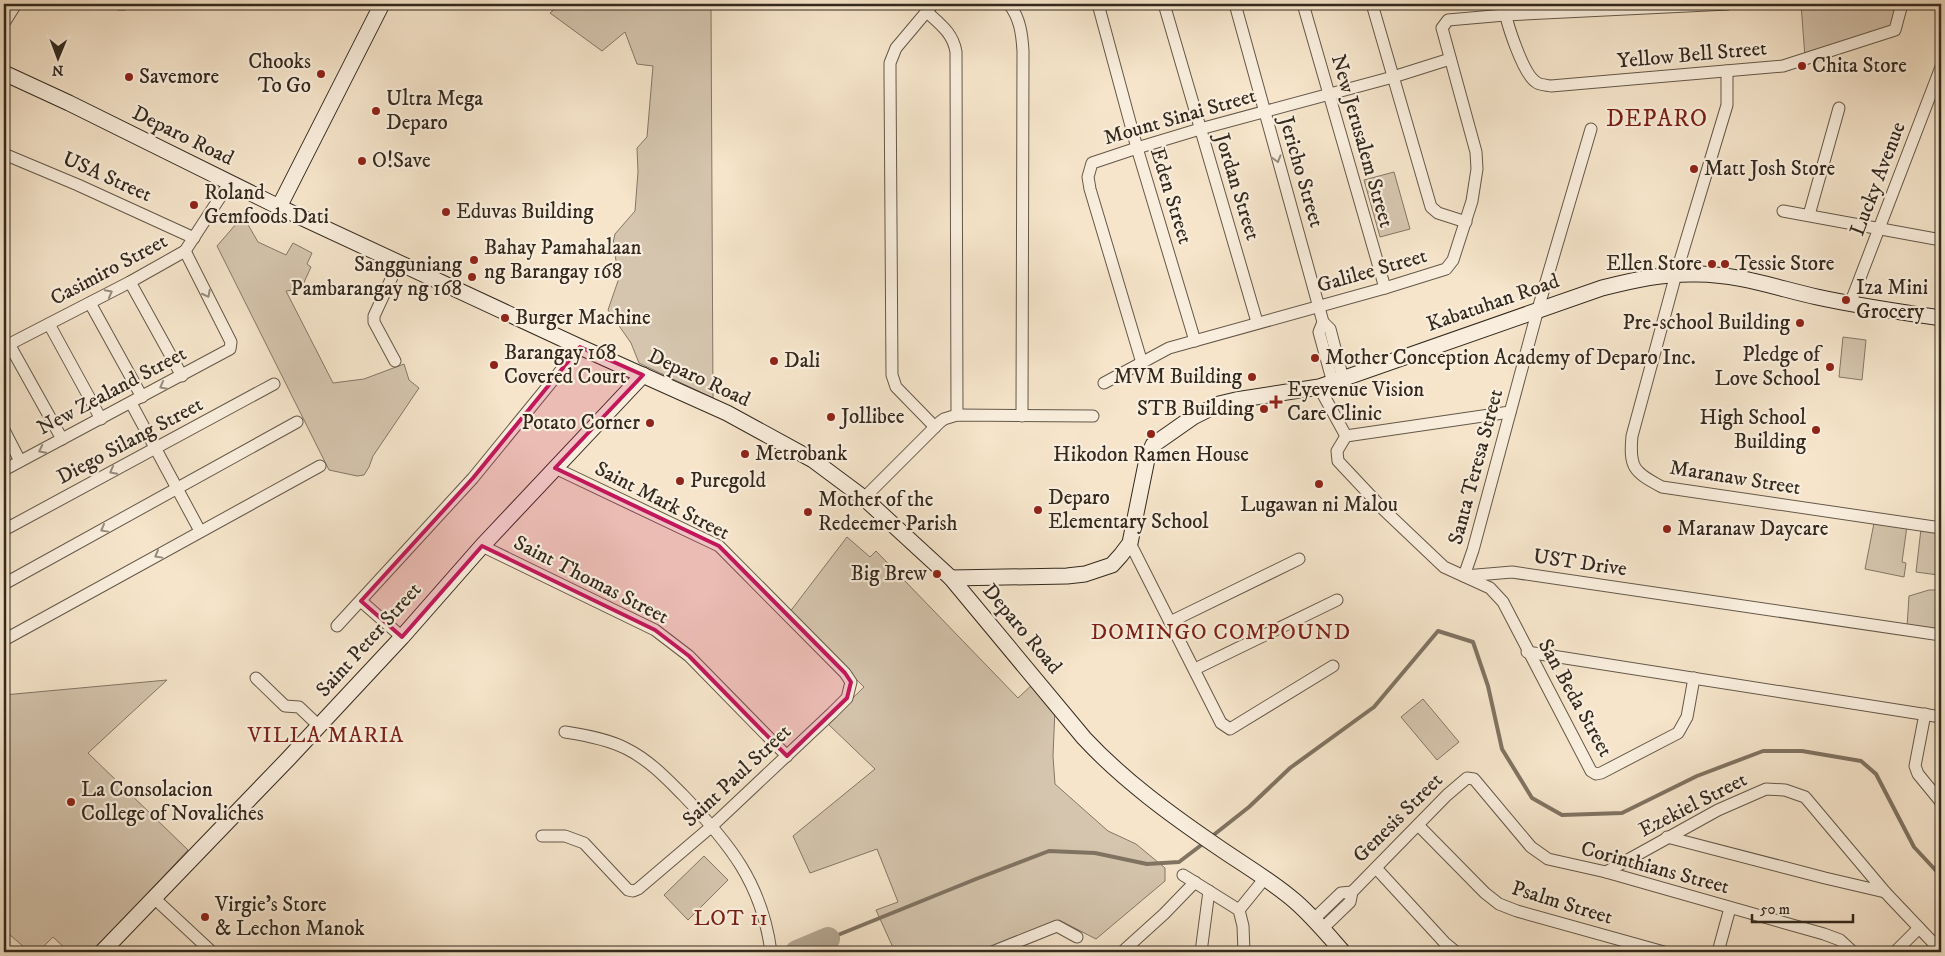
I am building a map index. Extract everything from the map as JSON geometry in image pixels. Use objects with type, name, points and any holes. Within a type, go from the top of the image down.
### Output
[{"type":"street","points":[[4,23],[16,4]]},
{"type":"street","points":[[119,4],[124,4]]},
{"type":"street","points":[[279,207],[382,4]]},
{"type":"street","points":[[1009,4],[1018,20],[1022,33],[1023,51],[1022,416]]},
{"type":"street","name":"Eden Street","points":[[1098,4],[1137,148],[1195,340]]},
{"type":"street","name":"Jordan Street","points":[[1164,4],[1257,322]]},
{"type":"street","name":"Jericho Street","points":[[1235,4],[1323,322],[1319,332],[1332,383]]},
{"type":"street","name":"New Jerusalem Street","points":[[1303,4],[1385,288]]},
{"type":"street","points":[[1372,4],[1431,207],[1438,213],[1466,222]]},
{"type":"street","points":[[1504,9],[1728,4]]},
{"type":"street","name":"Yellow Bell Street","points":[[1504,9],[1528,75],[1537,84],[1550,86],[1783,66],[1896,30],[1902,4]]},
{"type":"street","points":[[935,427],[896,387],[892,369],[890,63],[896,48],[930,8],[948,31],[955,45],[956,52],[957,415]]},
{"type":"street","name":"Galilee Street","points":[[1104,384],[1170,348],[1446,269],[1453,260],[1466,222],[1472,202],[1477,170],[1476,152],[1442,28],[1448,20],[1504,9]]},
{"type":"street","name":"Mount Sinai Street","points":[[1142,362],[1088,177],[1092,164],[1200,129],[1329,95],[1450,59]]},
{"type":"street","name":"Lucky Avenue","points":[[1850,304],[1941,67]]},
{"type":"street","name":"Maranaw Street","points":[[1727,71],[1727,106],[1676,274],[1632,436],[1630,455],[1634,468],[1644,478],[1662,487],[1941,528]]},
{"type":"street","name":"Deparo Road","points":[[4,73],[279,207],[727,413],[798,451],[829,471],[864,498],[951,578],[1104,759],[1192,828],[1265,878],[1296,902],[1343,952]]},
{"type":"street","points":[[1809,215],[1839,108]]},
{"type":"street","name":"Santa Teresa Street","points":[[1464,576],[1473,550],[1538,309],[1591,128]]},
{"type":"street","name":"USA Street","points":[[4,154],[70,181],[194,238]]},
{"type":"street","name":"Casimiro Street","points":[[6,346],[130,282],[185,251],[230,182]]},
{"type":"street","points":[[1783,211],[1941,240]]},
{"type":"street","name":"New Zealand Street","points":[[4,470],[230,349],[231,342],[185,251]]},
{"type":"street","points":[[395,361],[374,322],[374,316],[399,262]]},
{"type":"street","name":"Kabatuhan Road","points":[[951,578],[1067,576],[1085,574],[1112,565],[1130,543],[1147,459],[1153,445],[1192,417],[1219,404],[1332,383],[1538,309],[1628,282],[1676,274],[1738,278],[1850,304],[1941,318]]},
{"type":"street","points":[[130,282],[182,376]]},
{"type":"street","points":[[90,303],[142,397]]},
{"type":"street","points":[[49,324],[101,418]]},
{"type":"street","points":[[6,346],[62,440]]},
{"type":"street","points":[[337,626],[473,478],[580,347]]},
{"type":"street","name":"Saint Peter Street","points":[[102,952],[319,726],[402,637],[482,546],[643,375]]},
{"type":"street","points":[[1332,383],[1346,436],[1337,451],[1338,461],[1384,510],[1444,567],[1464,576]]},
{"type":"street","name":"Diego Silang Street","points":[[4,530],[274,384]]},
{"type":"street","points":[[131,403],[200,531]]},
{"type":"street","points":[[1346,436],[1510,412]]},
{"type":"street","points":[[864,498],[944,418],[957,415],[1093,416]]},
{"type":"street","points":[[4,584],[297,422]]},
{"type":"street","points":[[4,430],[20,461]]},
{"type":"street","points":[[4,640],[320,466]]},
{"type":"street","name":"Saint Mark Street","points":[[555,468],[719,546],[845,673],[851,682]]},
{"type":"street","points":[[1130,543],[1221,723],[1230,729],[1332,666]]},
{"type":"street","name":"Saint Thomas Street","points":[[482,546],[655,630],[689,656],[787,756]]},
{"type":"street","points":[[1170,622],[1299,559]]},
{"type":"street","name":"UST Drive","points":[[1464,576],[1512,572],[1941,635]]},
{"type":"street","name":"San Beda Street","points":[[1464,576],[1490,588],[1502,602],[1587,766],[1596,774],[1678,733],[1687,717],[1694,678]]},
{"type":"street","points":[[1195,670],[1337,600]]},
{"type":"street","points":[[361,601],[402,637]]},
{"type":"street","points":[[1527,652],[1941,717]]},
{"type":"street","points":[[256,678],[285,706],[299,707],[319,726]]},
{"type":"street","name":"Saint Paul Street","points":[[542,836],[565,836],[584,843],[628,890],[638,889],[712,826],[847,698],[851,682]]},
{"type":"street","points":[[1925,714],[1914,766],[1918,774],[1941,802]]},
{"type":"street","points":[[565,732],[590,736],[626,748],[655,767],[712,826],[724,840],[753,885],[759,900],[771,952]]},
{"type":"street","name":"Genesis Street","points":[[1318,924],[1341,893],[1352,892],[1464,778],[1474,779]]},
{"type":"street","name":"Corinthians Street","points":[[1474,779],[1531,847],[1548,859],[1606,872],[1824,934],[1840,940],[1853,952]]},
{"type":"street","name":"Ezekiel Street","points":[[1606,872],[1718,810],[1766,789],[1785,790],[1805,797],[1885,892],[1941,951]]},
{"type":"street","name":"Psalm Street","points":[[1418,825],[1485,893],[1499,904],[1517,911],[1664,952]]},
{"type":"street","points":[[1668,837],[1885,892]]},
{"type":"street","points":[[1376,868],[1444,947],[1456,952]]},
{"type":"street","points":[[1183,875],[1239,910],[1243,926],[1244,952]]},
{"type":"street","points":[[1239,910],[1265,878]]},
{"type":"street","points":[[1122,952],[1164,914],[1195,882]]},
{"type":"street","points":[[1201,952],[1208,891]]},
{"type":"street","points":[[154,898],[212,952]]},
{"type":"street","points":[[1718,952],[1730,908]]},
{"type":"street","points":[[992,952],[1057,926],[1077,937]]},
{"type":"street","points":[[1895,952],[1919,928]]},
{"type":"highlighted area","points":[[580,347],[643,375],[555,468],[719,546],[845,673],[851,682],[847,698],[787,756],[689,656],[655,630],[482,546],[402,637],[361,601],[473,478]]},
{"type":"shaded area","points":[[561,4],[711,4],[713,398],[639,363],[631,343],[608,310],[619,278],[613,243],[615,234],[635,211],[638,172],[637,148],[647,137],[653,66],[637,64],[625,32],[602,51],[550,13]]},
{"type":"shaded area","points":[[1801,4],[1901,4],[1894,29],[1805,57]]},
{"type":"shaded area","points":[[1394,172],[1410,229],[1380,237],[1364,180]]},
{"type":"shaded area","points":[[243,216],[258,242],[286,255],[293,243],[312,253],[307,264],[311,267],[301,289],[286,291],[333,383],[364,379],[404,364],[409,380],[419,388],[373,456],[364,475],[357,476],[329,470],[217,246]]},
{"type":"shaded area","points":[[1843,337],[1866,340],[1862,380],[1839,377]]},
{"type":"shaded area","points":[[1874,523],[1907,526],[1902,562],[1906,563],[1904,577],[1865,569]]},
{"type":"shaded area","points":[[1921,529],[1941,532],[1941,631],[1907,627],[1909,596],[1935,590],[1938,575],[1916,572]]},
{"type":"shaded area","points":[[847,537],[870,557],[876,551],[1018,698],[1035,682],[1055,708],[1053,756],[1055,784],[1108,831],[1136,844],[1165,868],[1165,881],[1096,939],[1059,920],[977,952],[895,952],[876,910],[898,902],[877,849],[810,873],[793,836],[875,769],[827,723],[864,687],[789,613]]},
{"type":"shaded area","name":"La Consolacion College of Novaliches","points":[[167,680],[88,753],[188,850],[93,952],[69,952],[53,937],[38,952],[30,952],[4,930],[4,695]]},
{"type":"shaded area","points":[[1423,699],[1459,742],[1437,760],[1401,717]]},
{"type":"shaded area","points":[[704,856],[728,880],[688,920],[664,895]]},
{"type":"waterway","points":[[1211,837],[1249,807],[1290,768],[1374,707],[1438,631],[1473,642],[1488,686],[1502,749],[1532,798],[1562,815],[1622,813],[1697,776],[1763,751],[1802,751],[1861,761],[1876,774],[1914,847],[1941,876]]},
{"type":"waterway","points":[[828,939],[1049,851],[1095,853],[1147,864],[1179,862],[1204,843]]},
{"type":"waterway","points":[[797,952],[828,939]]},
{"type":"place","name":"Chita Store","points":[[1802,66]]},
{"type":"place","name":"Chooks To Go","points":[[321,74]]},
{"type":"place","name":"Savemore","points":[[129,77]]},
{"type":"place","name":"Ultra Mega Deparo","points":[[376,111]]},
{"type":"place","name":"O!Save","points":[[362,161]]},
{"type":"place","name":"Matt Josh Store","points":[[1694,169]]},
{"type":"place","name":"Roland Gemfoods Dati","points":[[194,205]]},
{"type":"place","name":"Eduvas Building","points":[[446,212]]},
{"type":"place","name":"Bahay Pamahalaan ng Barangay 168","points":[[474,260]]},
{"type":"place","name":"Ellen Store","points":[[1712,264]]},
{"type":"place","name":"Tessie Store","points":[[1725,264]]},
{"type":"place","name":"Sangguniang Pambarangay ng 168","points":[[472,277]]},
{"type":"place","name":"Iza Mini Grocery","points":[[1846,300]]},
{"type":"place","name":"Burger Machine","points":[[505,318]]},
{"type":"place","name":"Pre-school Building","points":[[1800,323]]},
{"type":"place","name":"Mother Conception Academy of Deparo Inc.","points":[[1315,358]]},
{"type":"place","name":"Dali","points":[[774,361]]},
{"type":"place","name":"Barangay 168 Covered Court","points":[[494,365]]},
{"type":"place","name":"Pledge of Love School","points":[[1830,367]]},
{"type":"place","name":"MVM Building","points":[[1252,377]]},
{"type":"place","name":"Eyevenue Vision Care Clinic","points":[[1276,402]]},
{"type":"place","name":"STB Building","points":[[1264,409]]},
{"type":"place","name":"Jollibee","points":[[831,417]]},
{"type":"place","name":"Potato Corner","points":[[650,423]]},
{"type":"place","name":"High School Building","points":[[1816,430]]},
{"type":"place","name":"Hikodon Ramen House","points":[[1151,434]]},
{"type":"place","name":"Metrobank","points":[[745,454]]},
{"type":"place","name":"Puregold","points":[[680,481]]},
{"type":"place","name":"Lugawan ni Malou","points":[[1319,484]]},
{"type":"place","name":"Deparo Elementary School","points":[[1038,510]]},
{"type":"place","name":"Mother of the Redeemer Parish","points":[[808,512]]},
{"type":"place","name":"Maranaw Daycare","points":[[1667,529]]},
{"type":"place","name":"Big Brew","points":[[937,574]]},
{"type":"place","name":"La Consolacion College of Novaliches","points":[[71,802]]},
{"type":"place","name":"Virgie's Store & Lechon Manok","points":[[205,917]]},
{"type":"district","name":"DEPARO","points":[[1657,119]]},
{"type":"district","name":"DOMINGO COMPOUND","points":[[1221,632]]},
{"type":"district","name":"VILLA MARIA","points":[[326,735]]},
{"type":"district","name":"LOT 11","points":[[731,918]]}]
